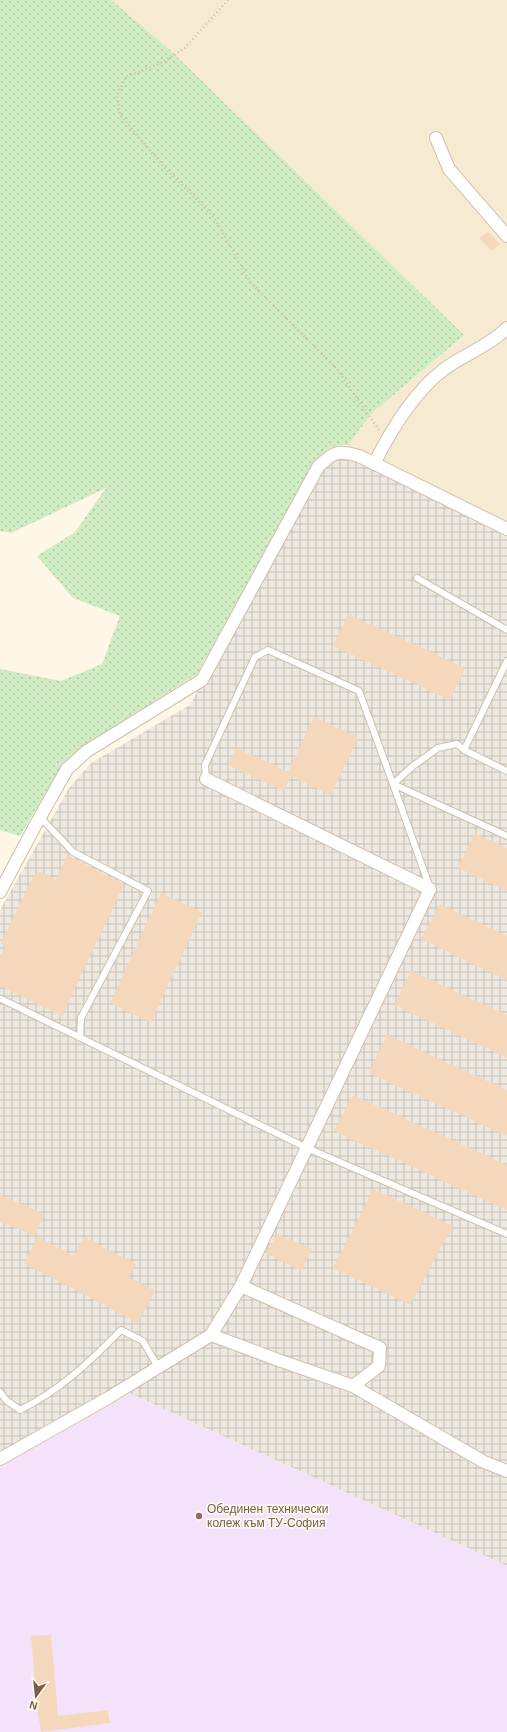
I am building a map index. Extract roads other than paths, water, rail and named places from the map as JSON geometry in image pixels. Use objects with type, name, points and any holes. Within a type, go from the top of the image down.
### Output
[{"type":"street","points":[[436,138],[449,169],[507,236]]},
{"type":"street","points":[[374,464],[386,440],[417,396],[443,370],[478,349],[507,328]]},
{"type":"street","points":[[0,892],[67,769],[88,751],[202,680],[318,467],[329,456],[343,451],[359,456],[507,529]]},
{"type":"street","points":[[0,1459],[108,1398],[211,1335],[241,1286],[430,889],[206,779]]},
{"type":"street","points":[[241,1286],[380,1348],[379,1366],[353,1386]]},
{"type":"street","points":[[211,1335],[353,1386],[484,1462],[507,1470]]},
{"type":"lane","points":[[417,578],[507,630]]},
{"type":"lane","points":[[206,779],[205,765],[255,657],[268,650],[359,690],[430,889]]},
{"type":"lane","points":[[464,750],[507,661]]},
{"type":"lane","points":[[393,784],[413,766],[438,748],[457,744],[464,750],[507,771]]},
{"type":"lane","points":[[393,784],[507,836]]},
{"type":"lane","points":[[40,817],[73,852],[148,891],[81,1018],[80,1037]]},
{"type":"lane","points":[[1,999],[307,1148],[507,1234]]},
{"type":"lane","points":[[0,1392],[6,1400],[20,1410],[41,1400],[73,1375],[121,1330],[143,1341],[158,1367]]},
{"type":"place","name":"Обединен технически колеж към ТУ-София","points":[[199,1516]]}]
